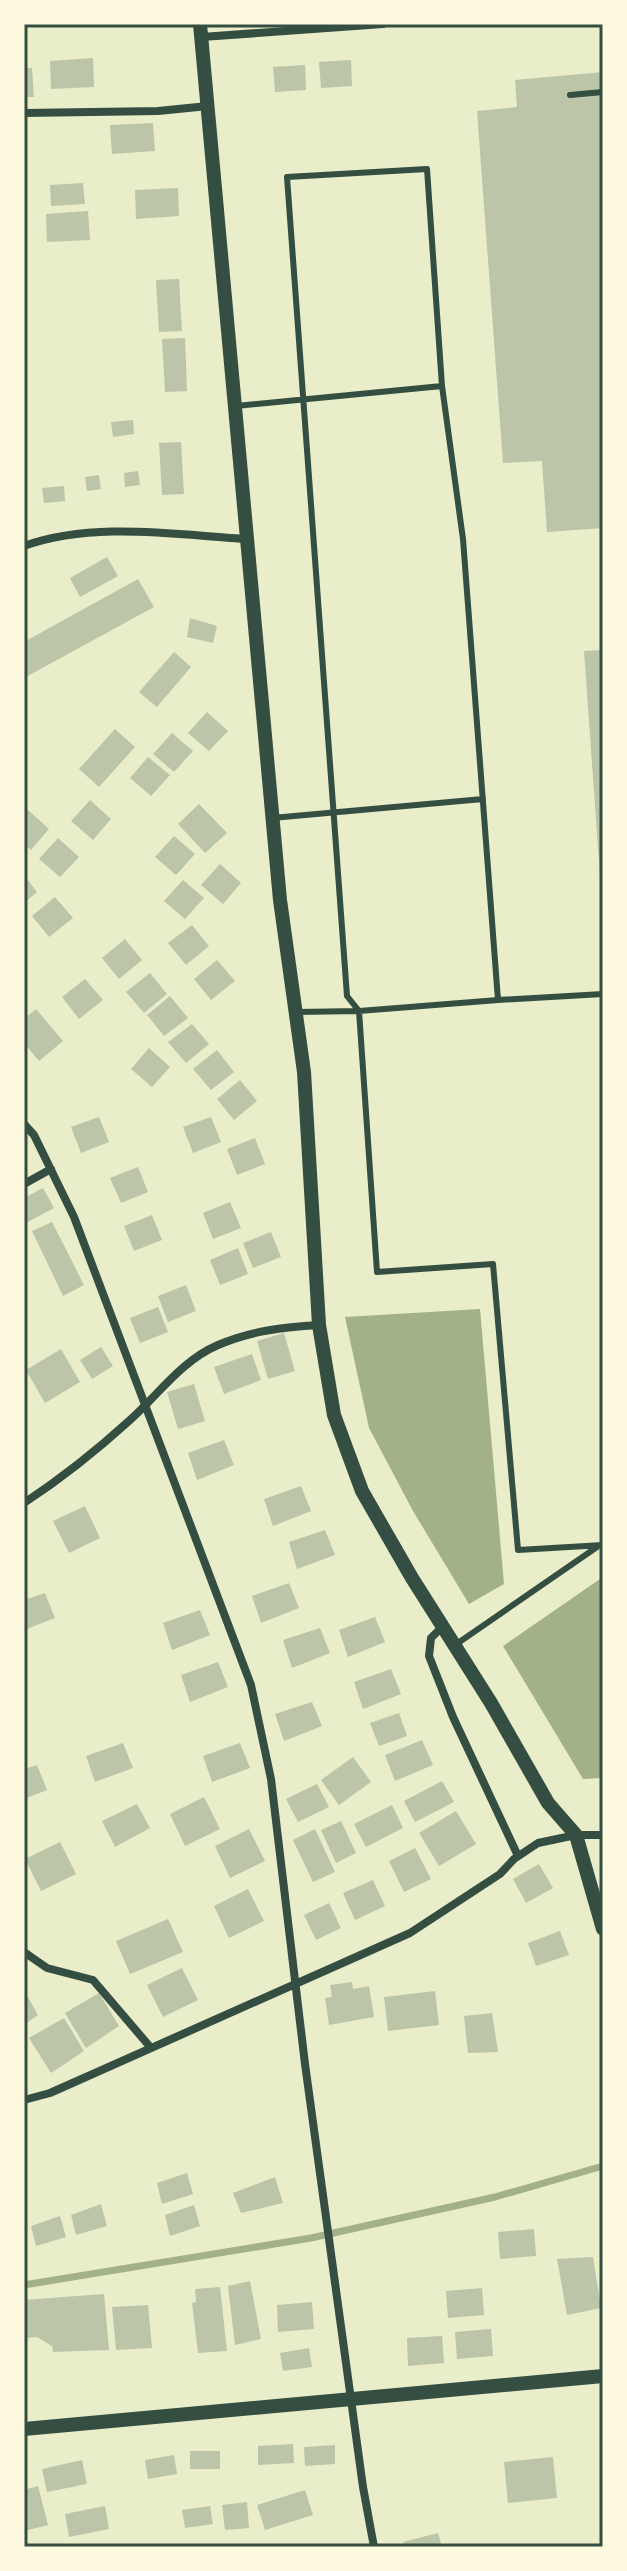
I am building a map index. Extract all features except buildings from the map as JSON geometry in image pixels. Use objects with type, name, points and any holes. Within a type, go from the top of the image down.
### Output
[{"type":"street","points":[[383,24],[201,31],[280,900],[304,1072],[319,1325],[334,1415],[362,1491],[548,1803],[576,1835],[603,1929]]},
{"type":"street","points":[[24,113],[158,111],[208,106]]},
{"type":"street","points":[[24,546],[76,535],[123,533],[248,539]]},
{"type":"street","points":[[24,1124],[34,1135],[74,1217],[251,1685],[271,1779],[329,2243],[374,2547]]},
{"type":"street","points":[[24,1184],[51,1169]]},
{"type":"street","points":[[24,1503],[66,1476],[146,1404],[181,1367],[216,1346],[278,1328],[319,1325]]},
{"type":"street","points":[[443,1626],[431,1638],[431,1663],[518,1856]]},
{"type":"street","points":[[24,2100],[50,2093],[410,1933],[500,1874],[518,1856],[538,1843],[576,1835],[603,1835]]},
{"type":"street","points":[[24,1952],[47,1968],[93,1980],[151,2048]]},
{"type":"street","points":[[24,2429],[603,2376]]},
{"type":"lane","points":[[570,95],[603,92]]},
{"type":"lane","points":[[498,1000],[463,539],[442,386],[427,169],[287,177],[347,996],[359,1011],[377,1272],[493,1264],[518,1550],[602,1545]]},
{"type":"lane","points":[[236,406],[442,386]]},
{"type":"lane","points":[[272,818],[483,799]]},
{"type":"lane","points":[[296,1012],[359,1011],[603,994]]},
{"type":"lane","points":[[455,1645],[602,1545]]},
{"type":"shaded area","points":[[480,1309],[504,1584],[469,1604],[413,1511],[369,1428],[345,1317]]},
{"type":"shaded area","points":[[603,1577],[603,1778],[583,1779],[503,1646]]},
{"type":"waterway","points":[[24,2285],[311,2238],[495,2197],[603,2166]]}]
